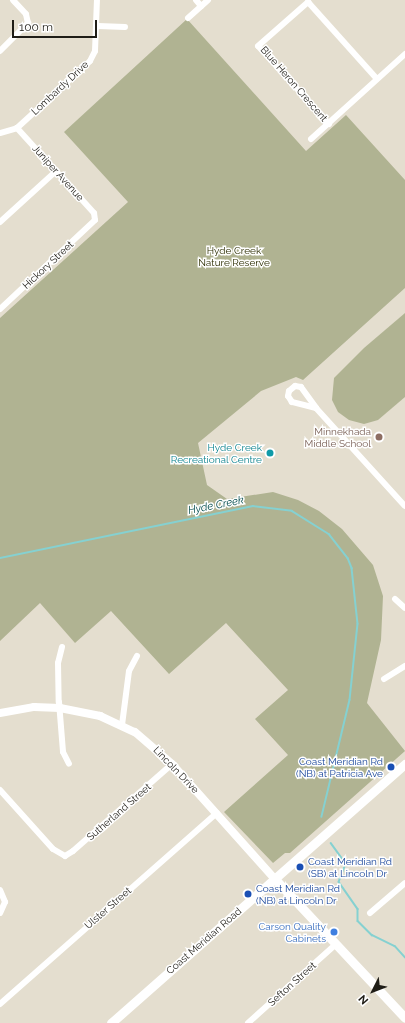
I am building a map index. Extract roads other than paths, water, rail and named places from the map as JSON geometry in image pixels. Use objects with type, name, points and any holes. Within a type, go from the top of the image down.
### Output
[{"type":"main road","name":"Coast Meridian Road","points":[[112,1023],[405,764]]},
{"type":"main road","points":[[275,879],[405,1018]]},
{"type":"street","points":[[0,51],[28,23],[26,14],[13,0]]},
{"type":"street","name":"Lombardy Drive","points":[[0,133],[18,128],[90,61],[95,51],[98,26],[97,0]]},
{"type":"street","points":[[196,0],[201,6]]},
{"type":"street","points":[[188,18],[208,0]]},
{"type":"street","name":"Blue Heron Crescent","points":[[329,124],[258,46],[308,2],[377,80]]},
{"type":"street","points":[[98,26],[125,27]]},
{"type":"street","points":[[311,139],[405,54]]},
{"type":"street","name":"Juniper Avenue","points":[[18,128],[94,213],[95,220]]},
{"type":"street","points":[[0,222],[56,171]]},
{"type":"street","name":"Hickory Street","points":[[0,309],[95,220]]},
{"type":"street","points":[[316,408],[292,402],[288,396],[289,391],[295,386],[300,387],[316,408],[405,506]]},
{"type":"street","points":[[394,599],[405,608]]},
{"type":"street","points":[[62,647],[58,663],[60,708],[63,752],[69,764]]},
{"type":"street","points":[[122,725],[129,671],[137,656]]},
{"type":"street","points":[[384,679],[405,666]]},
{"type":"street","name":"Lincoln Drive","points":[[1,711],[34,707],[60,708],[95,714],[122,725],[150,743],[172,764],[275,879]]},
{"type":"street","name":"Sutherland Street","points":[[0,790],[53,849],[63,856],[74,851],[172,764]]},
{"type":"street","name":"Ulster Street","points":[[0,1004],[217,813]]},
{"type":"street","points":[[370,913],[405,883]]},
{"type":"street","points":[[0,890],[5,905],[0,914]]},
{"type":"street","name":"Sefton Street","points":[[248,1023],[336,944]]},
{"type":"waterway","name":"Hyde Creek","points":[[0,558],[253,506],[292,511],[329,534],[348,558],[352,568],[358,624],[350,700],[322,817]]},
{"type":"waterway","name":"Hyde Creek","points":[[331,843],[346,864],[339,882],[358,909],[358,921],[372,935],[395,946],[405,957]]},
{"type":"place","name":"Minnekhada Middle School","points":[[379,437]]},
{"type":"place","name":"Hyde Creek Recreational Centre","points":[[270,453]]},
{"type":"place","name":"Coast Meridian Rd (NB) at Patricia Ave","points":[[391,767]]},
{"type":"place","name":"Coast Meridian Rd (SB) at Lincoln Dr","points":[[300,867]]},
{"type":"place","name":"Coast Meridian Rd (NB) at Lincoln Dr","points":[[248,894]]},
{"type":"place","name":"Carson Quality Cabinets","points":[[334,932]]},
{"type":"park label","name":"Hyde Creek Nature Reserve","points":[[234,256]]}]
